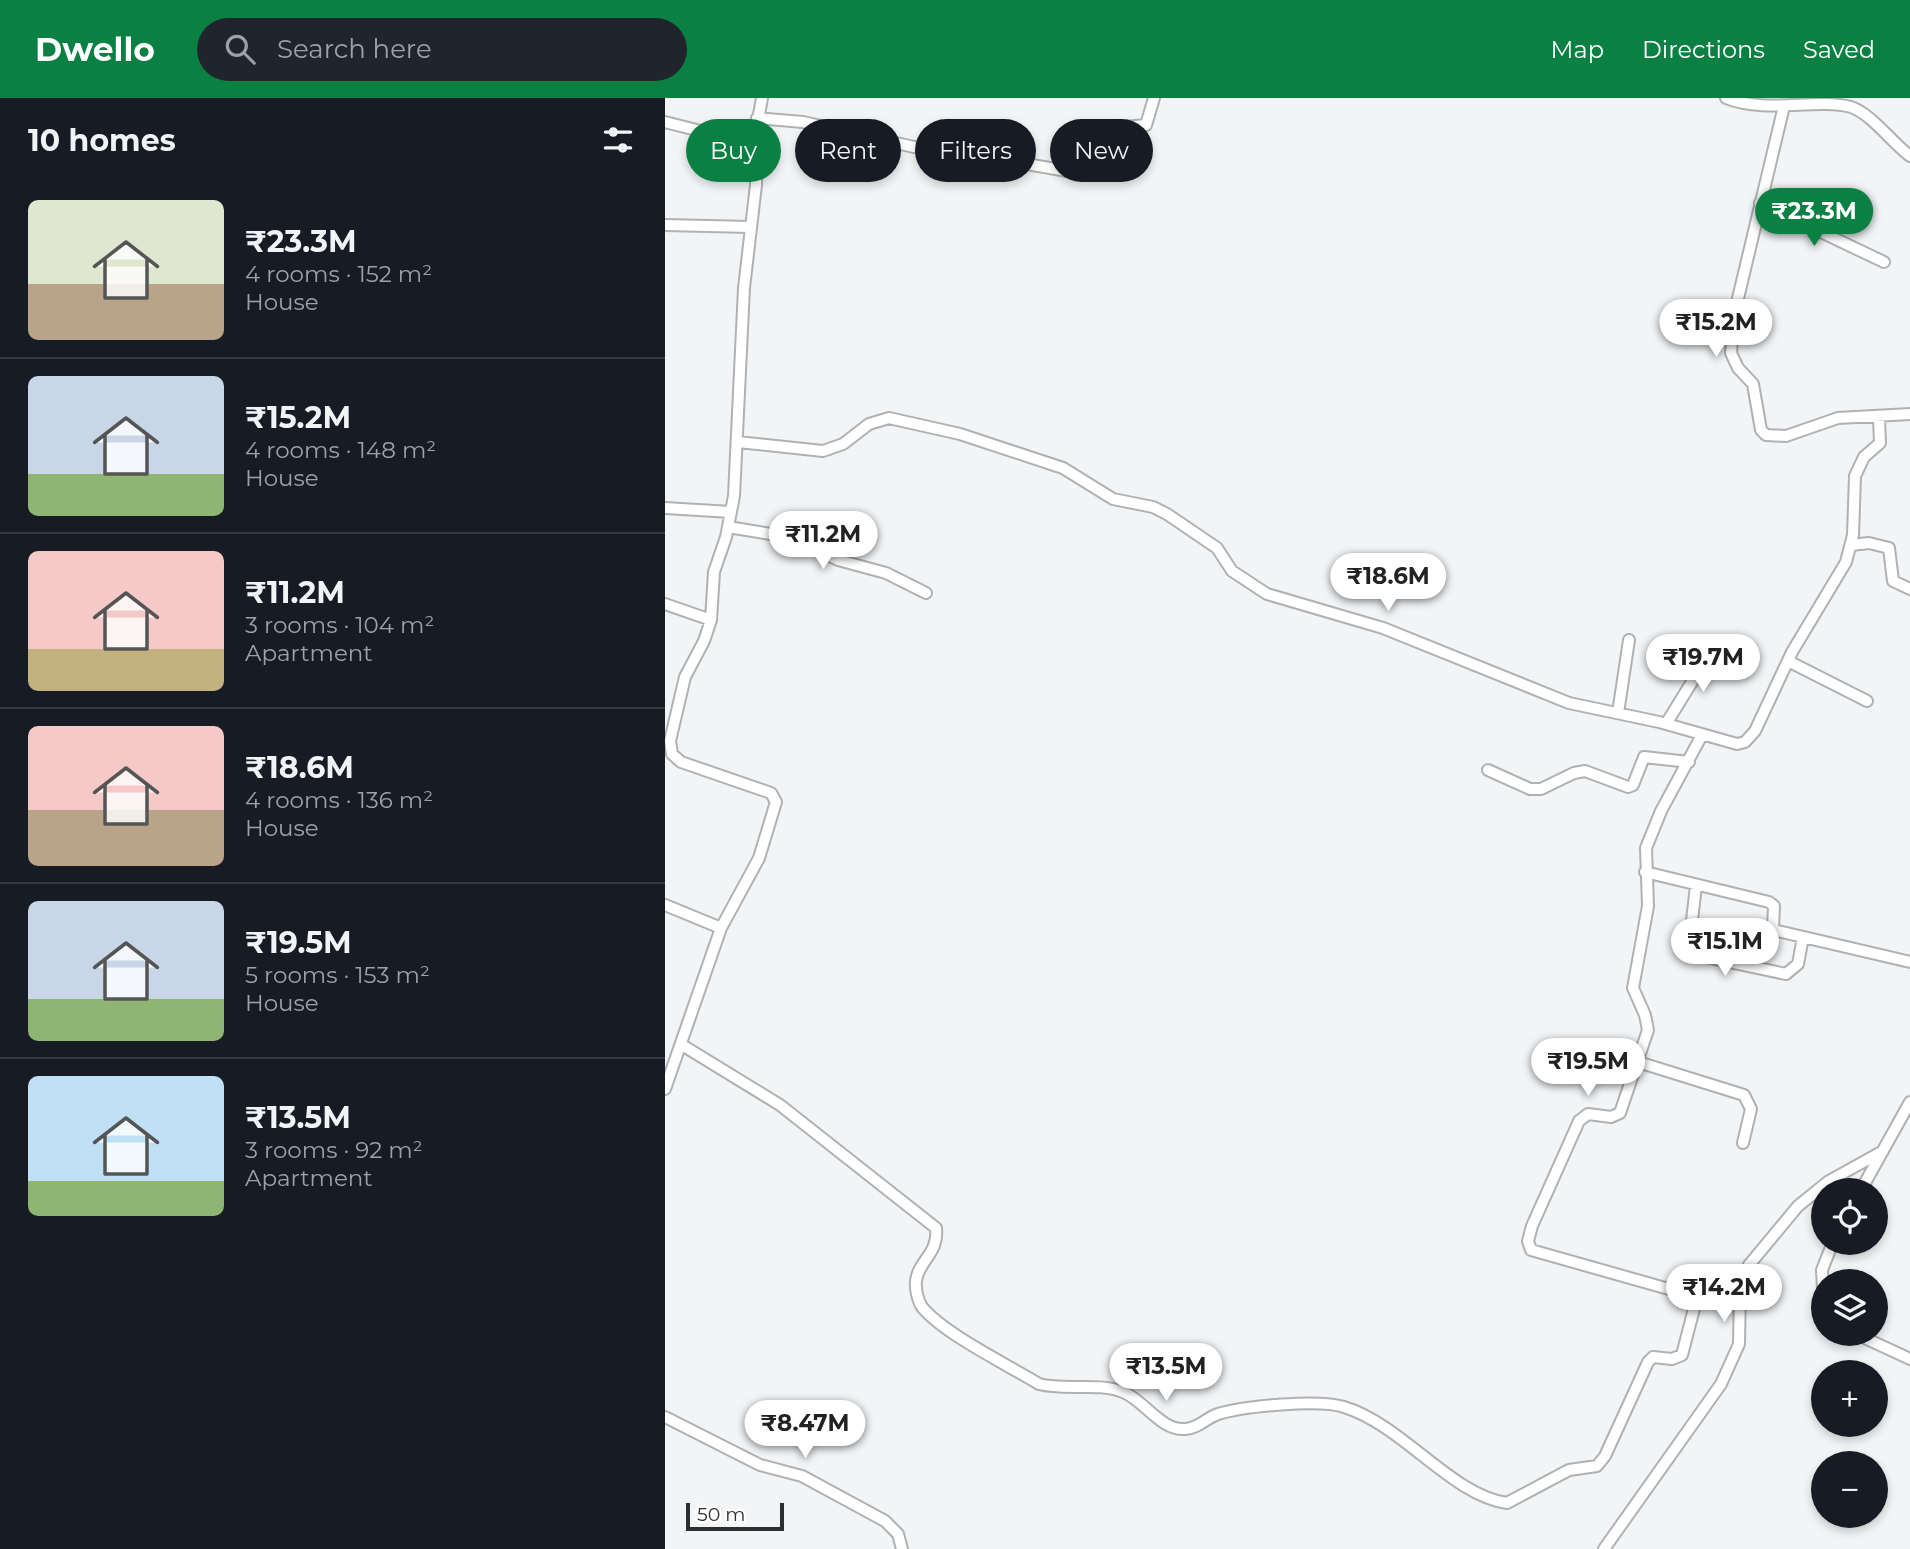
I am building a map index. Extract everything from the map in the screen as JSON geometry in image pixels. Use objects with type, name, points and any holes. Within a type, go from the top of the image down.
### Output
[{"type":"street","points":[[762,98],[757,118],[803,122],[913,147],[1067,171],[1076,168],[1091,141],[1103,129],[1146,125],[1154,98]]},
{"type":"street","points":[[1726,98],[1752,104],[1831,104],[1851,107],[1910,156]]},
{"type":"street","points":[[1784,106],[1734,315],[1731,344],[1733,362],[1753,384],[1762,430],[1766,435],[1779,438],[1838,418],[1879,418],[1910,414]]},
{"type":"street","points":[[665,122],[686,127]]},
{"type":"street","points":[[665,1089],[721,928],[759,858],[776,800],[771,793],[681,762],[670,750],[685,677],[704,641],[711,620],[713,572],[731,512],[738,442],[744,288],[754,182]]},
{"type":"street","points":[[1761,202],[1884,262]]},
{"type":"street","points":[[665,225],[751,227]]},
{"type":"street","points":[[738,442],[823,451],[843,444],[869,424],[889,418],[960,434],[1063,468],[1113,499],[1153,507],[1167,514],[1217,548],[1232,571],[1267,594],[1383,628],[1569,703],[1666,724],[1730,744],[1751,738],[1812,615],[1837,581],[1851,545],[1855,476],[1864,457],[1880,443],[1879,418]]},
{"type":"street","points":[[665,508],[731,512]]},
{"type":"street","points":[[728,527],[789,537],[838,560],[886,573],[926,593]]},
{"type":"street","points":[[1851,545],[1869,543],[1889,548],[1893,582],[1910,589]]},
{"type":"street","points":[[665,604],[711,620]]},
{"type":"street","points":[[1618,713],[1629,640]]},
{"type":"street","points":[[1666,724],[1695,677],[1706,648]]},
{"type":"street","points":[[1788,661],[1867,701]]},
{"type":"street","points":[[1702,735],[1651,832],[1646,848],[1648,906],[1633,974],[1634,998],[1647,1023],[1638,1062],[1620,1113],[1611,1116],[1588,1114],[1579,1121],[1532,1226],[1528,1241],[1531,1250],[1539,1254],[1573,1260],[1697,1297],[1739,1299]]},
{"type":"street","points":[[1488,770],[1530,789],[1541,789],[1574,773],[1585,771],[1628,787],[1633,785],[1644,757],[1689,762]]},
{"type":"street","points":[[1645,872],[1769,902],[1774,906],[1773,928],[1910,962]]},
{"type":"street","points":[[1696,886],[1689,946],[1702,956],[1786,974],[1798,964],[1804,937]]},
{"type":"street","points":[[665,905],[721,928]]},
{"type":"street","points":[[682,1045],[780,1105],[936,1228],[935,1249],[916,1278],[916,1290],[921,1306],[944,1326],[1039,1384],[1056,1388],[1111,1389],[1124,1392],[1137,1399],[1169,1426],[1182,1430],[1200,1426],[1214,1415],[1227,1412],[1303,1404],[1342,1406],[1375,1419],[1484,1497],[1507,1503],[1569,1471],[1597,1466],[1605,1456],[1648,1362],[1653,1357],[1672,1359],[1682,1355],[1697,1297]]},
{"type":"street","points":[[1638,1062],[1744,1095],[1751,1109],[1743,1143]]},
{"type":"street","points":[[1868,1178],[1910,1102]]},
{"type":"street","points":[[1604,1549],[1721,1384],[1739,1344],[1739,1299],[1742,1279],[1749,1265],[1798,1206],[1829,1181],[1883,1151]]},
{"type":"street","points":[[1882,1346],[1910,1359]]},
{"type":"street","points":[[665,1417],[760,1465],[802,1476],[873,1515],[893,1527],[902,1549]]}]
